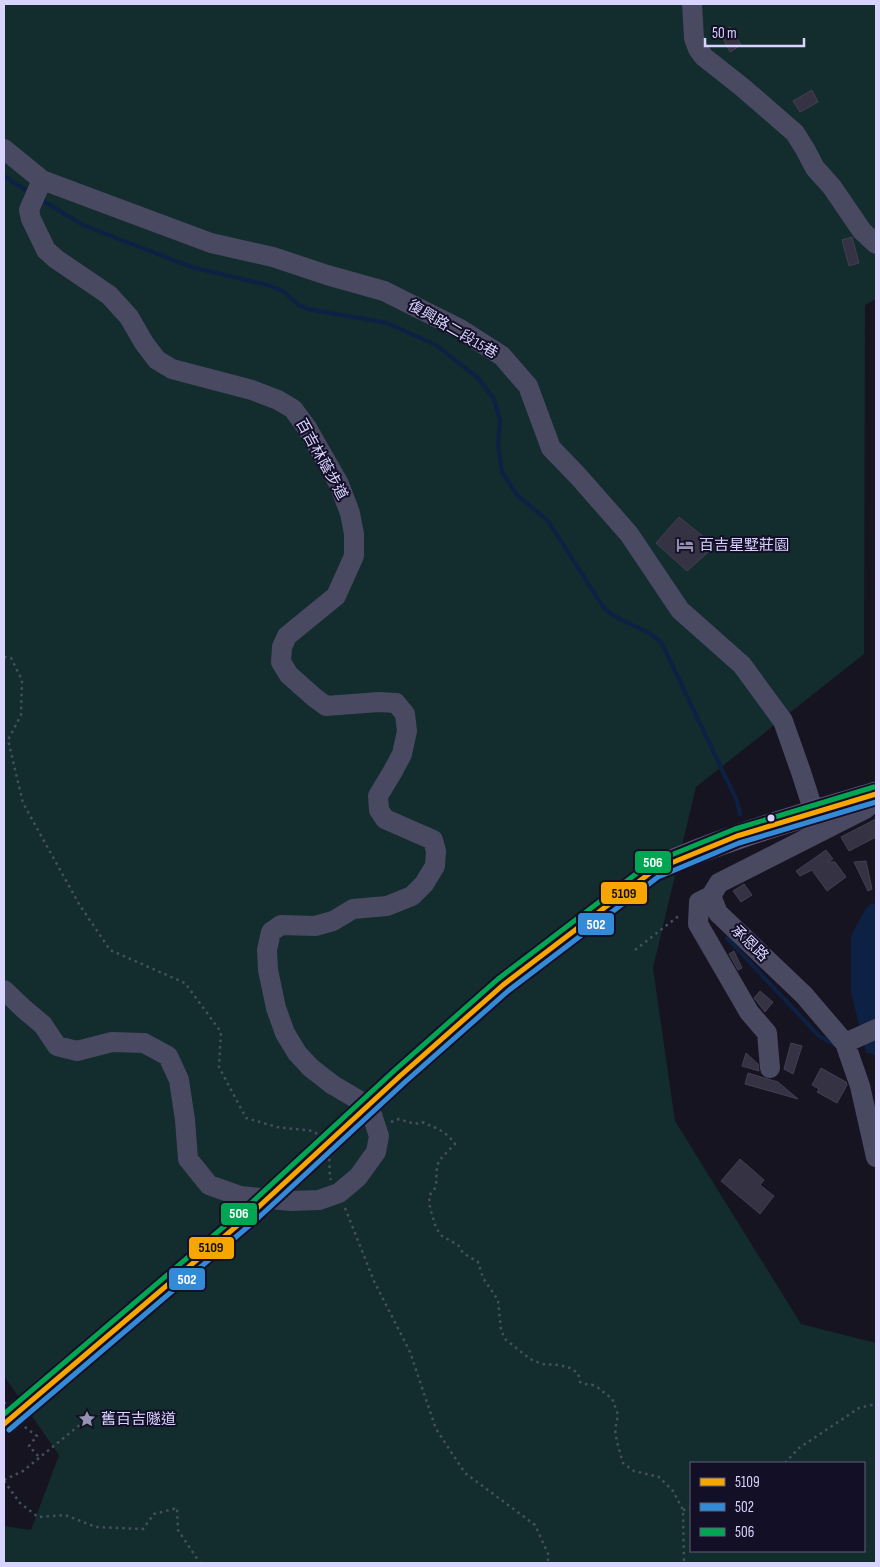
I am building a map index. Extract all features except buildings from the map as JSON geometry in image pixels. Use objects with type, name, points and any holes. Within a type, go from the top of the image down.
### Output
[{"type":"main road","points":[[654,870],[737,836],[817,822],[876,794]]},
{"type":"street","points":[[692,4],[694,38],[698,49],[704,57],[795,133],[815,168],[832,187],[862,231],[876,244]]},
{"type":"street","name":"復興路二段15巷","points":[[4,149],[42,180],[211,243],[273,257],[384,291],[460,329],[502,356],[528,386],[551,448],[629,534],[680,610],[742,665],[783,722],[817,822]]},
{"type":"street","name":"百吉林蔭步道","points":[[42,180],[29,210],[30,219],[46,250],[108,295],[129,317],[144,344],[157,360],[172,369],[252,390],[278,400],[293,409],[307,428],[339,484],[350,513],[354,534],[354,556],[336,596],[287,636],[282,647],[281,662],[290,675],[326,706],[379,702],[396,703],[405,714],[407,731],[402,754],[378,796],[379,810],[385,819],[433,840],[436,852],[435,866],[424,884],[412,896],[387,906],[353,910],[333,921],[315,926],[281,925],[271,932],[268,970],[276,1008],[284,1033],[297,1053],[310,1067],[333,1086],[366,1105],[372,1115],[379,1136]]},
{"type":"street","points":[[770,1068],[766,1033],[749,1012],[698,924],[705,899],[719,883],[761,862],[817,822],[865,809],[876,800]]},
{"type":"street","points":[[737,836],[758,836],[767,840],[769,849],[761,862]]},
{"type":"street","name":"承恩路","points":[[705,899],[718,914],[804,996],[845,1043],[860,1086],[876,1157]]},
{"type":"street","points":[[4,990],[43,1024],[57,1046],[77,1051],[112,1042],[144,1043],[168,1056],[179,1080],[188,1159],[209,1185],[240,1196],[291,1201],[319,1200],[339,1193],[358,1177],[376,1152],[379,1136]]},
{"type":"street","points":[[845,1043],[876,1029]]},
{"type":"path","points":[[4,657],[11,658],[22,680],[21,715],[8,740],[23,803],[79,904],[110,950],[184,983],[221,1032],[219,1067],[246,1118],[277,1127],[313,1131],[325,1139],[329,1152],[330,1178],[339,1193],[374,1281],[410,1352],[436,1429],[465,1473],[536,1525],[549,1556],[547,1563]]},
{"type":"path","points":[[635,950],[693,905],[705,899]]},
{"type":"path","points":[[379,1136],[392,1122],[398,1119],[416,1124],[422,1122],[447,1134],[455,1144],[438,1161],[436,1187],[429,1196],[430,1208],[436,1228],[442,1236],[458,1245],[463,1253],[478,1262],[483,1278],[498,1300],[501,1330],[505,1339],[530,1358],[542,1364],[570,1368],[578,1373],[580,1382],[592,1385],[606,1396],[612,1398],[618,1415],[615,1430],[617,1442],[624,1463],[634,1470],[659,1477],[673,1491],[683,1510],[684,1563]]},
{"type":"path","points":[[786,1462],[799,1448],[859,1408],[876,1404]]},
{"type":"path","points":[[4,1417],[37,1436],[29,1446],[39,1457]]},
{"type":"path","points":[[87,1419],[23,1471],[4,1480],[20,1502],[38,1517],[65,1516],[96,1527],[142,1529],[154,1514],[177,1508],[178,1530],[200,1563]]},
{"type":"path","points":[[683,1510],[690,1508]]},
{"type":"green space","points":[[4,4],[876,4],[876,299],[865,305],[864,654],[696,787],[653,968],[675,1121],[801,1324],[876,1343],[876,1563],[4,1563],[4,1526],[31,1530],[59,1455],[4,1376]]},
{"type":"waterway","points":[[4,176],[29,192]]},
{"type":"waterway","points":[[40,199],[83,225],[191,267],[267,285],[283,291],[299,305],[308,309],[387,323],[436,345],[478,378],[494,399],[500,420],[498,445],[502,472],[517,495],[548,521],[604,608],[618,618],[649,633],[662,644],[737,801],[740,814]]},
{"type":"waterway","points":[[876,915],[863,938],[863,991],[876,1043]]},
{"type":"waterway","points":[[727,938],[819,1036],[835,1045]]},
{"type":"waterway","points":[[868,1051],[876,1049]]},
{"type":"tunnel","points":[[4,1424],[252,1213],[400,1076],[503,985],[654,870]]},
{"type":"transit line","name":"506","points":[[4,1414],[247,1207],[395,1070],[498,979],[649,864],[735,829],[874,787]]},
{"type":"transit line","name":"5109","points":[[4,1424],[252,1213],[400,1076],[503,985],[654,870],[737,836],[876,794]]},
{"type":"transit line","name":"502","points":[[9,1430],[257,1219],[405,1082],[508,991],[658,877],[739,843],[876,802]]},
{"type":"place","name":"百吉星墅莊園","points":[[685,545]]},
{"type":"place","name":"舊百吉隧道","points":[[87,1419]]}]
